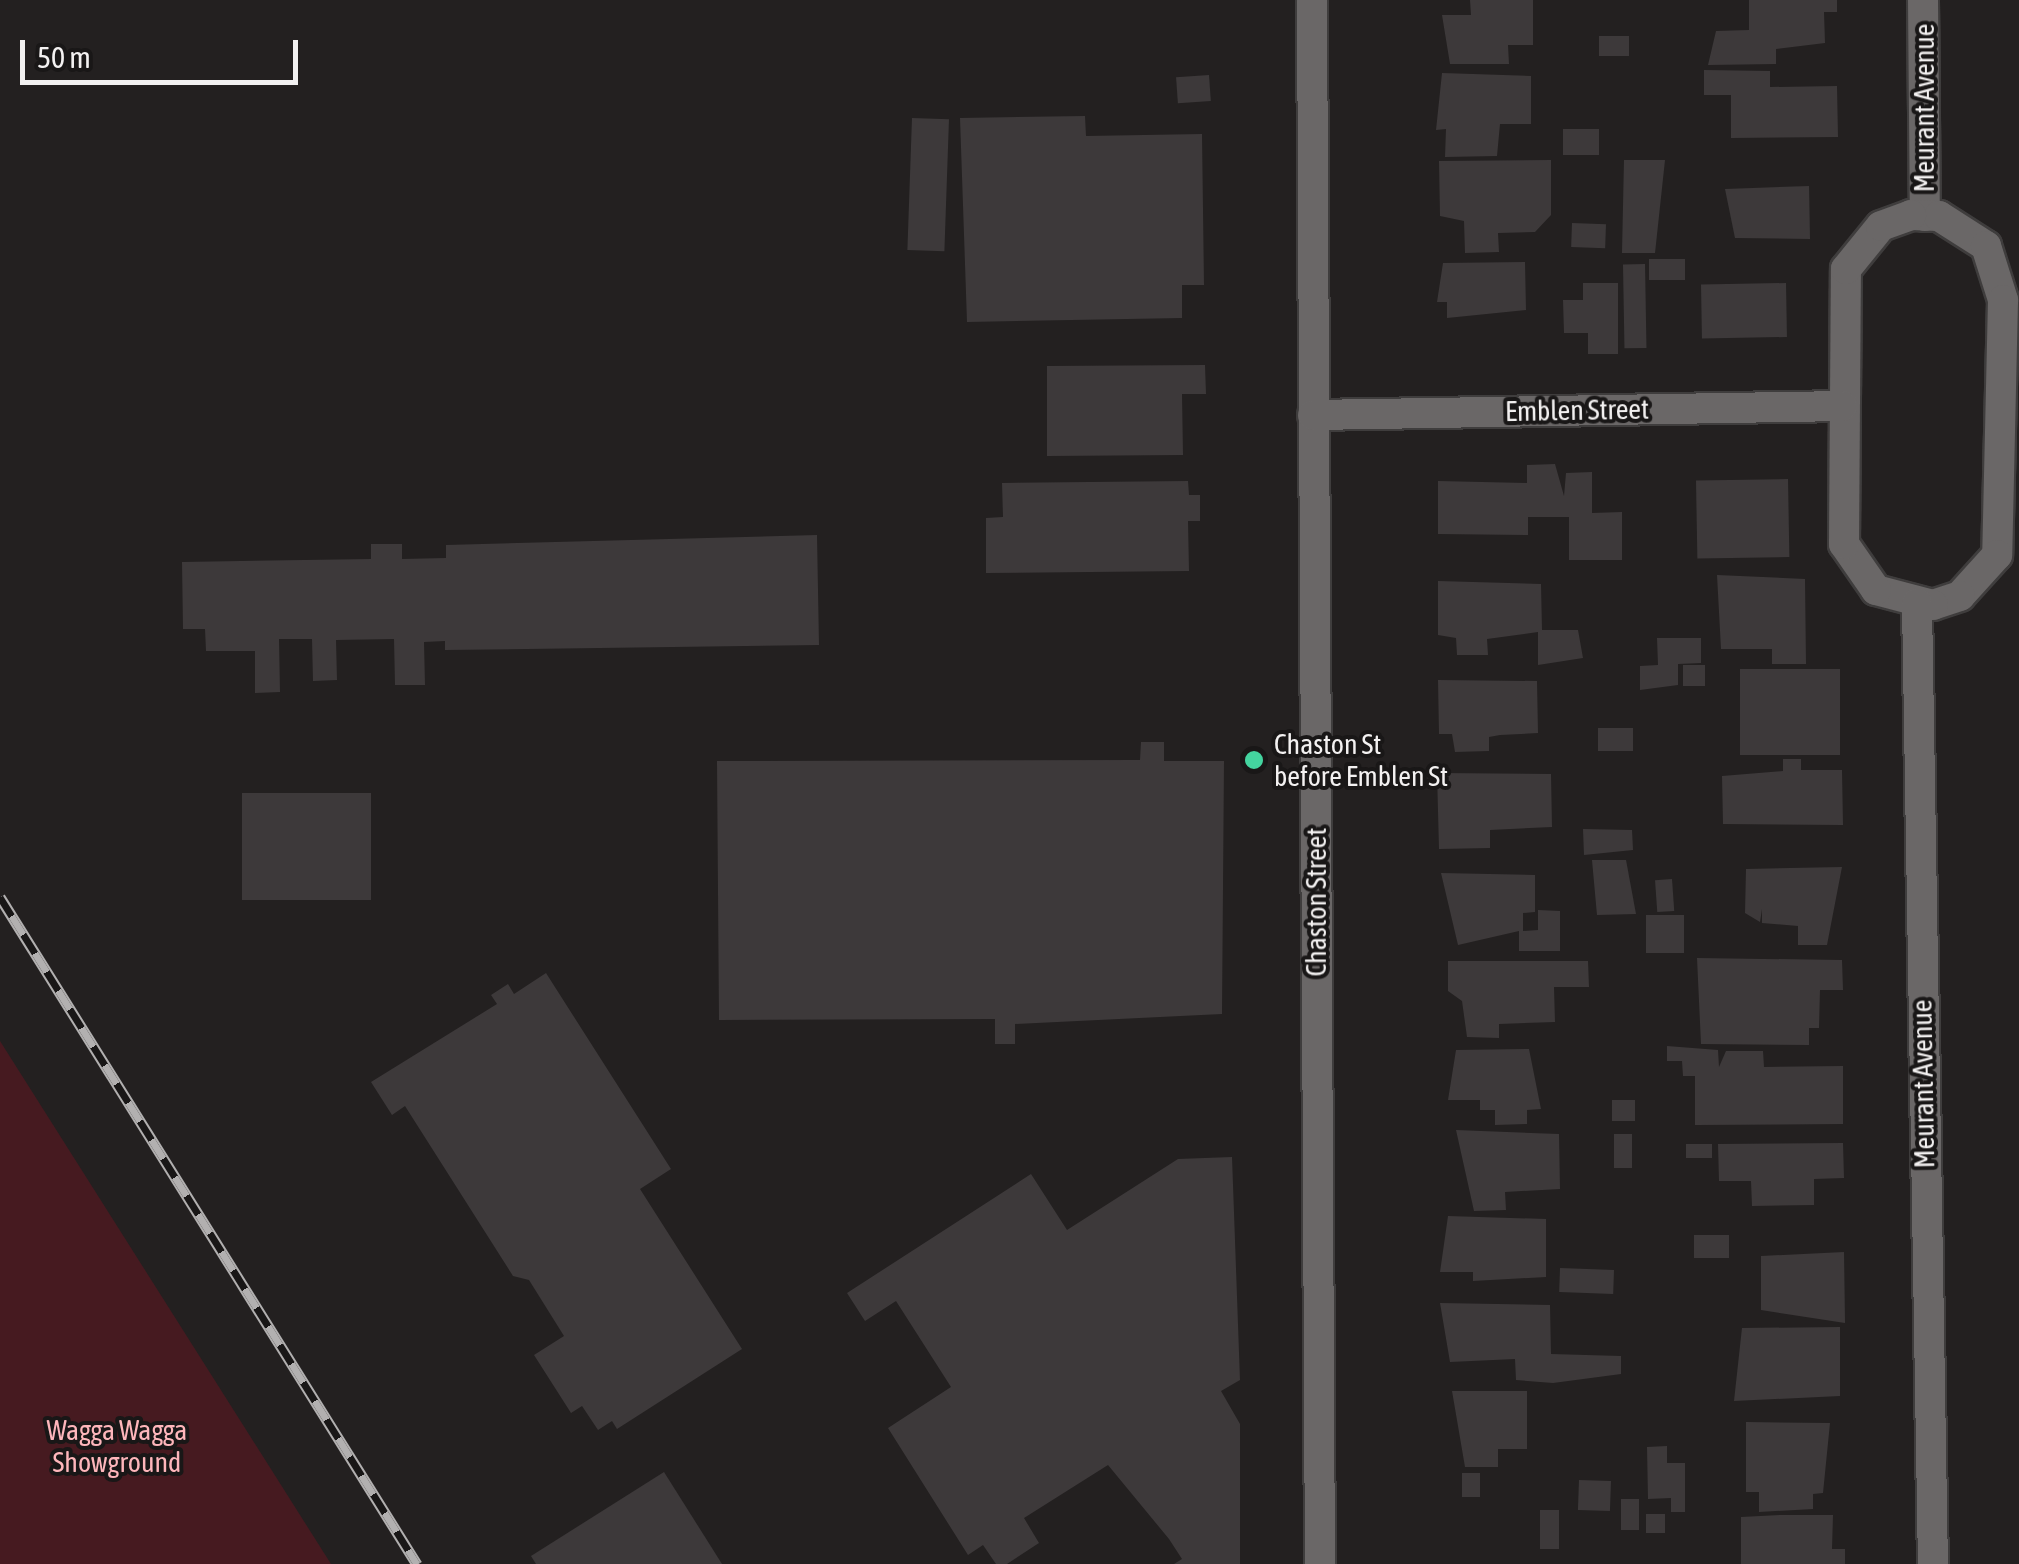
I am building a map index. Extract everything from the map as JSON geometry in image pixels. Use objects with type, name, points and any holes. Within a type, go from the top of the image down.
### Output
[{"type":"street","name":"Chaston Street","points":[[1312,0],[1320,1564]]},
{"type":"street","name":"Meurant Avenue","points":[[1924,0],[1925,216]]},
{"type":"street","name":"Meurant Avenue","points":[[1925,216],[1965,227],[1999,270],[2012,414],[1997,555],[1960,596],[1917,603],[1876,590],[1844,544],[1842,406],[1846,269],[1881,226],[1925,216]]},
{"type":"street","name":"Emblen Street","points":[[1313,414],[1842,406]]},
{"type":"street","name":"Meurant Avenue","points":[[1917,603],[1933,1564]]},
{"type":"green space","name":"Wagga Wagga Showground","points":[[0,1041],[331,1564],[0,1564]]},
{"type":"building","points":[[1470,0],[1533,0],[1533,45],[1508,45],[1509,64],[1450,64],[1442,15],[1471,15]]},
{"type":"building","points":[[1749,0],[1837,0],[1837,12],[1824,12],[1825,43],[1776,49],[1776,64],[1708,65],[1716,31],[1749,30]]},
{"type":"building","points":[[1599,36],[1629,36],[1629,56],[1599,56]]},
{"type":"building","points":[[1704,70],[1770,71],[1770,87],[1837,86],[1838,137],[1731,138],[1731,95],[1704,95]]},
{"type":"building","points":[[1442,73],[1531,76],[1531,124],[1500,124],[1497,156],[1445,157],[1446,129],[1436,130]]},
{"type":"building","points":[[1209,75],[1211,101],[1178,103],[1176,77]]},
{"type":"building","points":[[1085,116],[1086,136],[1202,134],[1204,285],[1182,285],[1182,318],[967,322],[960,118]]},
{"type":"building","points":[[912,118],[949,119],[944,251],[907,250]]},
{"type":"building","points":[[1563,129],[1599,129],[1599,155],[1563,155]]},
{"type":"building","points":[[1551,160],[1551,215],[1535,232],[1498,233],[1499,252],[1465,253],[1464,221],[1440,216],[1439,161]]},
{"type":"building","points":[[1624,160],[1665,160],[1655,253],[1622,253]]},
{"type":"building","points":[[1809,186],[1810,239],[1735,238],[1725,189]]},
{"type":"building","points":[[1572,223],[1606,224],[1605,248],[1571,247]]},
{"type":"building","points":[[1649,259],[1685,259],[1685,280],[1649,280]]},
{"type":"building","points":[[1525,262],[1526,310],[1447,318],[1447,302],[1437,302],[1443,263]]},
{"type":"building","points":[[1623,264],[1645,264],[1646,348],[1624,348]]},
{"type":"building","points":[[1583,283],[1618,283],[1618,354],[1588,354],[1588,333],[1564,333],[1563,300],[1583,300]]},
{"type":"building","points":[[1786,283],[1787,337],[1702,338],[1701,284]]},
{"type":"building","points":[[1205,365],[1206,394],[1182,394],[1183,455],[1047,456],[1047,366]]},
{"type":"building","points":[[1555,464],[1564,496],[1566,473],[1592,472],[1592,513],[1622,512],[1622,560],[1569,560],[1569,517],[1528,517],[1528,535],[1438,534],[1438,481],[1527,483],[1527,465]]},
{"type":"building","points":[[1788,479],[1789,557],[1697,559],[1696,481]]},
{"type":"building","points":[[1188,481],[1189,495],[1200,495],[1200,521],[1188,521],[1189,571],[986,573],[986,518],[1003,517],[1002,483]]},
{"type":"building","points":[[817,535],[819,645],[445,650],[445,641],[424,642],[425,685],[395,685],[394,639],[336,640],[337,680],[313,681],[312,639],[279,639],[280,692],[255,693],[255,651],[206,651],[205,629],[183,629],[182,562],[371,559],[371,544],[402,544],[402,559],[446,558],[446,545]]},
{"type":"building","points":[[1717,575],[1805,579],[1806,664],[1772,664],[1772,649],[1721,649]]},
{"type":"building","points":[[1438,581],[1541,584],[1542,630],[1578,630],[1583,658],[1538,665],[1538,632],[1487,639],[1488,655],[1457,655],[1456,638],[1438,635]]},
{"type":"building","points":[[1657,638],[1701,638],[1701,663],[1678,664],[1678,685],[1640,690],[1640,666],[1658,665]]},
{"type":"building","points":[[1683,665],[1705,665],[1705,686],[1683,686]]},
{"type":"building","points":[[1740,669],[1840,669],[1840,755],[1740,755]]},
{"type":"building","points":[[1438,680],[1537,681],[1538,733],[1489,737],[1489,751],[1455,752],[1452,734],[1439,734]]},
{"type":"building","points":[[1598,728],[1633,728],[1633,751],[1598,751]]},
{"type":"building","points":[[1141,742],[1164,742],[1164,761],[1224,761],[1222,1014],[1015,1024],[1015,1044],[995,1044],[995,1019],[719,1020],[717,761],[1140,760]]},
{"type":"building","points":[[1783,759],[1801,759],[1801,770],[1842,770],[1843,825],[1723,824],[1722,776],[1783,771]]},
{"type":"building","points":[[1437,773],[1551,774],[1552,827],[1490,830],[1490,848],[1439,849]]},
{"type":"building","points":[[242,793],[371,793],[371,900],[242,900]]},
{"type":"building","points":[[1583,829],[1632,830],[1633,850],[1584,855]]},
{"type":"building","points":[[1592,860],[1626,860],[1636,914],[1597,915]]},
{"type":"building","points":[[1842,867],[1827,945],[1798,945],[1798,926],[1762,923],[1762,909],[1760,922],[1745,913],[1746,869]]},
{"type":"building","points":[[1441,873],[1535,875],[1535,912],[1523,913],[1523,931],[1538,930],[1538,910],[1560,911],[1560,951],[1519,951],[1519,931],[1458,945]]},
{"type":"building","points":[[1672,879],[1674,911],[1657,912],[1655,880]]},
{"type":"building","points":[[1646,915],[1684,915],[1684,953],[1646,953]]},
{"type":"building","points":[[1697,958],[1842,960],[1843,990],[1820,990],[1819,1028],[1809,1028],[1809,1045],[1701,1044]]},
{"type":"building","points":[[1448,961],[1588,961],[1589,987],[1554,987],[1555,1022],[1499,1024],[1499,1038],[1467,1037],[1462,1001],[1448,991]]},
{"type":"building","points":[[546,973],[671,1169],[640,1189],[742,1349],[617,1429],[612,1421],[598,1430],[582,1406],[571,1413],[534,1355],[564,1336],[529,1280],[513,1276],[405,1106],[392,1115],[371,1082],[497,1004],[491,995],[508,984],[514,994]]},
{"type":"building","points":[[1667,1046],[1718,1050],[1719,1067],[1726,1051],[1763,1051],[1764,1067],[1843,1066],[1843,1124],[1695,1125],[1695,1076],[1683,1076],[1682,1061],[1667,1061]]},
{"type":"building","points":[[1529,1049],[1541,1109],[1527,1110],[1527,1124],[1495,1125],[1495,1110],[1480,1110],[1480,1100],[1448,1100],[1456,1050]]},
{"type":"building","points":[[1612,1100],[1635,1100],[1635,1121],[1612,1121]]},
{"type":"building","points":[[1456,1130],[1559,1134],[1560,1189],[1505,1192],[1506,1210],[1474,1211]]},
{"type":"building","points":[[1614,1134],[1632,1134],[1632,1168],[1614,1168]]},
{"type":"building","points":[[1843,1143],[1844,1178],[1814,1179],[1814,1205],[1752,1206],[1751,1181],[1719,1181],[1718,1144]]},
{"type":"building","points":[[1686,1144],[1712,1144],[1712,1158],[1686,1158]]},
{"type":"building","points":[[1232,1157],[1240,1380],[1221,1391],[1240,1424],[1240,1564],[1174,1564],[1182,1559],[1169,1539],[1108,1465],[1024,1518],[1039,1543],[1007,1564],[996,1564],[983,1545],[968,1555],[888,1428],[951,1387],[896,1301],[865,1321],[847,1293],[1031,1174],[1067,1230],[1178,1159]]},
{"type":"building","points":[[1448,1216],[1546,1219],[1546,1277],[1473,1281],[1473,1272],[1440,1272]]},
{"type":"building","points":[[1694,1235],[1729,1235],[1729,1258],[1694,1258]]},
{"type":"building","points":[[1844,1252],[1845,1323],[1761,1310],[1761,1256]]},
{"type":"building","points":[[1560,1268],[1614,1270],[1613,1294],[1559,1292]]},
{"type":"building","points":[[1440,1303],[1550,1305],[1551,1354],[1621,1356],[1621,1374],[1553,1383],[1516,1380],[1515,1359],[1450,1362]]},
{"type":"building","points":[[1840,1327],[1840,1396],[1734,1401],[1742,1328]]},
{"type":"building","points":[[1452,1391],[1527,1391],[1527,1449],[1498,1449],[1498,1467],[1465,1467]]},
{"type":"building","points":[[1746,1422],[1830,1423],[1823,1493],[1813,1494],[1813,1509],[1759,1512],[1759,1492],[1746,1492]]},
{"type":"building","points":[[1667,1446],[1667,1463],[1685,1463],[1685,1512],[1671,1512],[1671,1498],[1648,1499],[1647,1447]]},
{"type":"building","points":[[664,1472],[722,1564],[536,1564],[531,1556]]},
{"type":"building","points":[[1462,1473],[1480,1473],[1480,1497],[1462,1497]]},
{"type":"building","points":[[1579,1480],[1611,1481],[1610,1511],[1578,1510]]},
{"type":"building","points":[[1621,1499],[1639,1499],[1639,1530],[1621,1530]]},
{"type":"building","points":[[1540,1510],[1559,1510],[1559,1549],[1540,1549]]},
{"type":"building","points":[[1646,1514],[1665,1514],[1665,1533],[1646,1533]]},
{"type":"building","points":[[1833,1515],[1832,1549],[1845,1549],[1845,1564],[1741,1564],[1741,1517]]},
{"type":"railway","points":[[0,897],[417,1564]]},
{"type":"place","name":"Chaston St before Emblen St","points":[[1254,760]]}]
